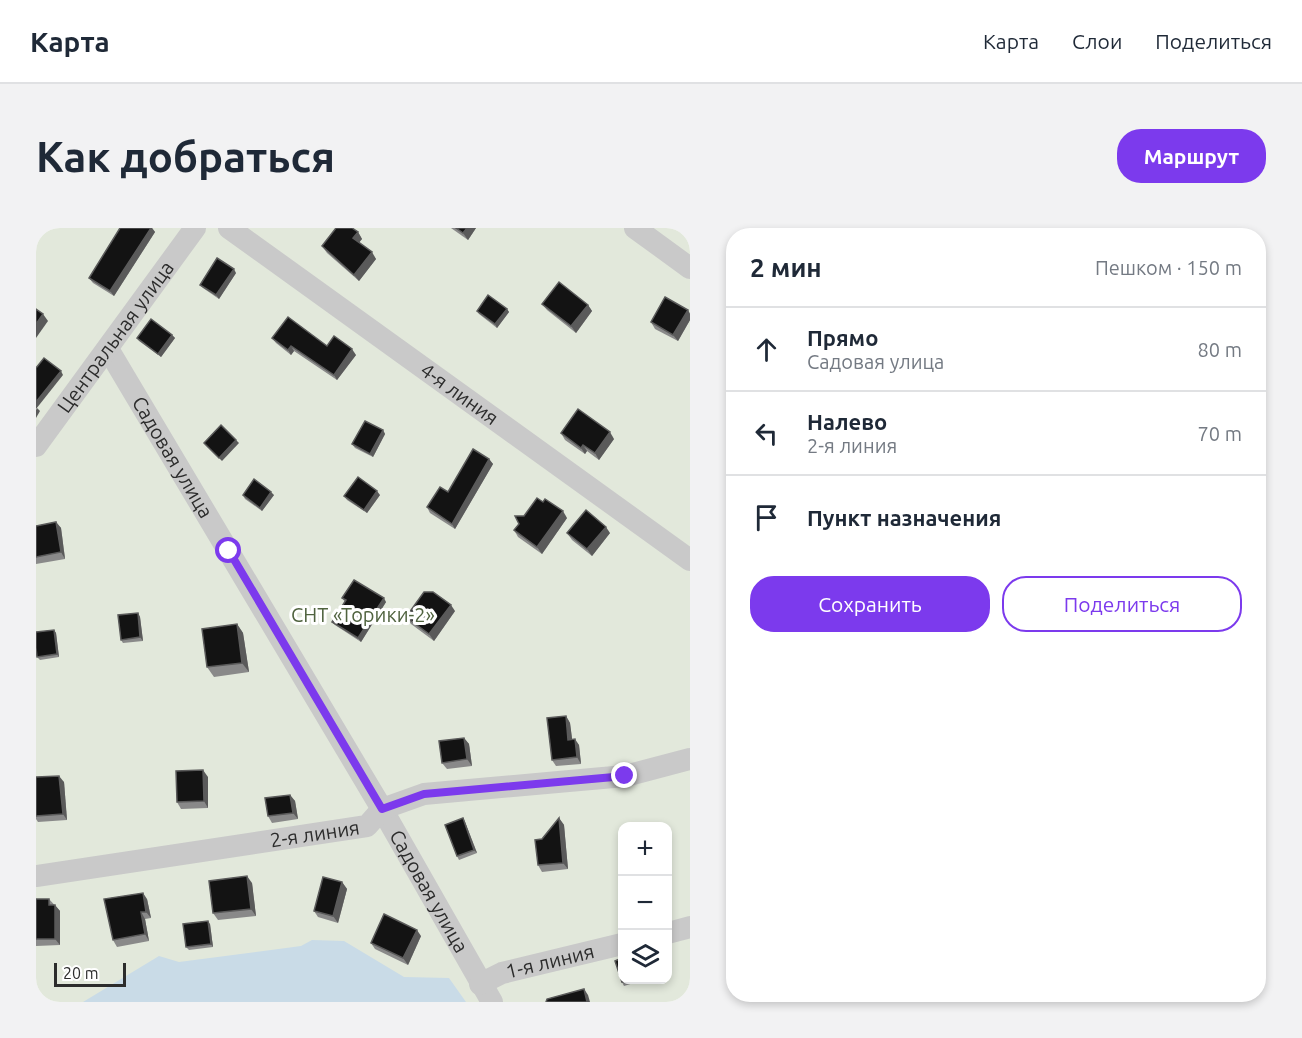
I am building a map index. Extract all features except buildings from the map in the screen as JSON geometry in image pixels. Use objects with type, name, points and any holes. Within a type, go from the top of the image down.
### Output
[{"type":"street","name":"Центральная улица","points":[[36,446],[195,228]]},
{"type":"street","name":"4-я линия","points":[[229,228],[690,560]]},
{"type":"street","points":[[635,228],[690,268]]},
{"type":"street","name":"Садовая улица","points":[[108,349],[382,809],[486,993]]},
{"type":"street","name":"2-я линия","points":[[36,876],[367,826],[382,809],[424,794],[625,776],[690,759]]},
{"type":"street","points":[[672,932],[690,927]]},
{"type":"street","name":"1-я линия","points":[[486,993],[502,973],[618,945]]},
{"type":"green space","name":"СНТ «Торики-2»","points":[[36,228],[690,228],[690,1002],[36,1002]]},
{"type":"water","points":[[312,940],[344,941],[404,977],[449,978],[466,1002],[83,1002],[159,956],[179,962],[301,946]]},
{"type":"route","points":[[229,551],[382,809],[424,794],[625,776]]}]
